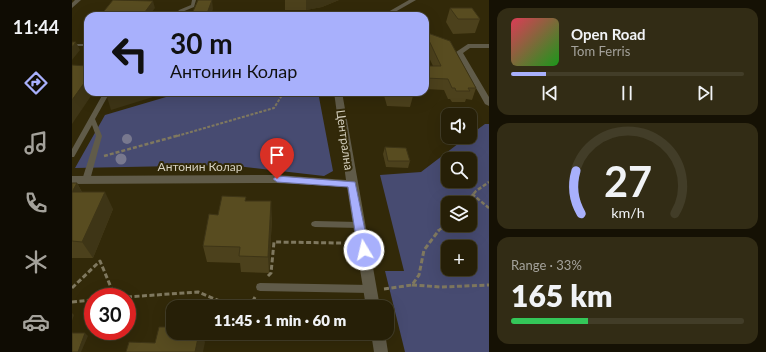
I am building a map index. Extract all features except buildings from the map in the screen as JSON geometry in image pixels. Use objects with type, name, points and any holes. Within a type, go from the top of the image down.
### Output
[{"type":"street","points":[[72,6],[78,0]]},
{"type":"street","points":[[391,12],[413,0]]},
{"type":"street","points":[[489,46],[468,46],[456,50],[489,104]]},
{"type":"street","name":"Централна","points":[[339,96],[372,300]]},
{"type":"street","name":"Антонин Колар","points":[[72,180],[277,179],[352,184]]},
{"type":"street","points":[[379,340],[381,352]]},
{"type":"lane","points":[[179,12],[193,6],[194,0]]},
{"type":"lane","points":[[72,45],[84,45]]},
{"type":"lane","points":[[72,155],[104,96]]},
{"type":"lane","points":[[86,180],[99,136],[92,119]]},
{"type":"lane","points":[[315,224],[360,225]]},
{"type":"lane","points":[[260,287],[370,289]]},
{"type":"path","points":[[93,159],[274,108],[282,96]]},
{"type":"path","points":[[489,182],[480,186],[472,194],[489,208]]},
{"type":"path","points":[[412,285],[419,275],[424,250],[436,233],[441,229]]},
{"type":"path","points":[[254,300],[264,279],[271,273],[274,242],[342,243]]},
{"type":"path","points":[[72,288],[100,261],[111,288]]},
{"type":"path","points":[[384,289],[412,285],[429,288],[461,288],[489,285]]},
{"type":"path","points":[[136,296],[198,292],[217,300]]},
{"type":"path","points":[[72,302],[84,301]]},
{"type":"shaded area","points":[[216,11],[262,12],[216,12]]},
{"type":"shaded area","points":[[169,96],[319,96],[333,171],[324,176],[228,165],[75,168],[105,115]]},
{"type":"shaded area","points":[[485,124],[489,124],[489,352],[405,352],[394,307],[394,300],[392,300],[385,271],[404,271],[380,175],[421,172],[441,157],[441,188],[477,188],[477,152],[447,152],[458,144],[477,144],[477,130]]},
{"type":"route","points":[[277,179],[352,184],[364,250]]}]
